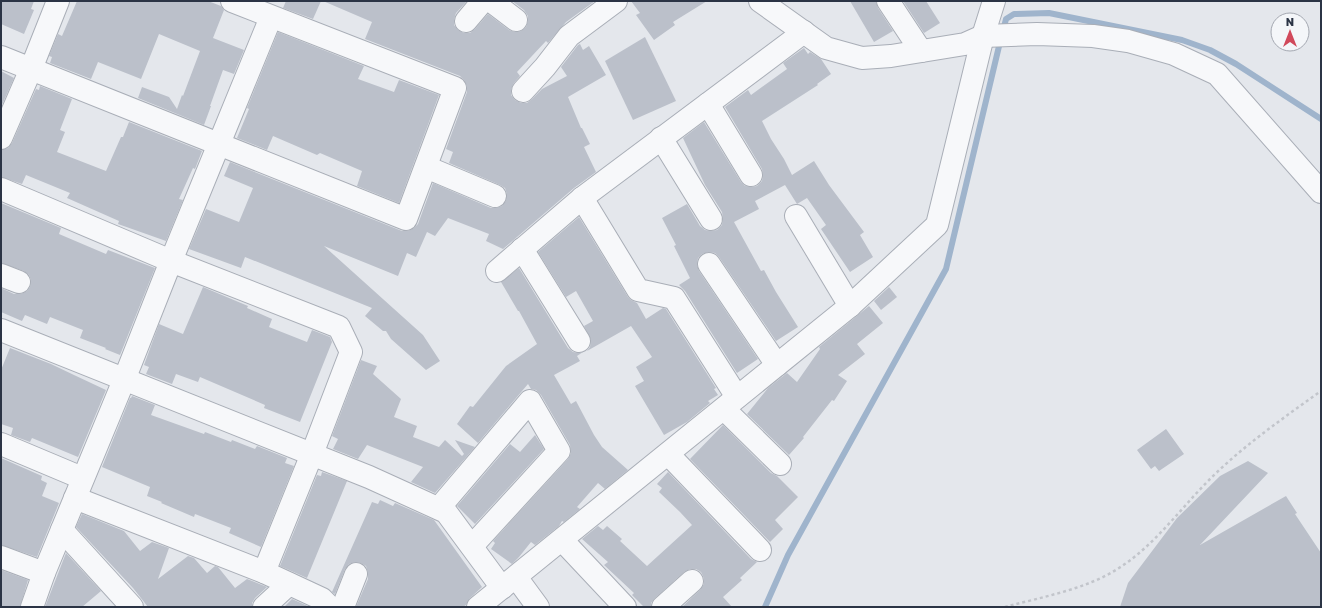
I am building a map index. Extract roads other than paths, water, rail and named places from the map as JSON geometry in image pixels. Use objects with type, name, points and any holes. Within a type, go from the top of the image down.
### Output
[{"type":"street","points":[[1,138],[58,1]]},
{"type":"street","points":[[1,57],[406,219],[455,88],[232,1]]},
{"type":"street","points":[[466,21],[484,1]]},
{"type":"street","points":[[491,1],[516,20]]},
{"type":"street","points":[[524,91],[569,36],[616,1]]},
{"type":"street","points":[[760,1],[826,48],[862,58],[891,56],[965,44],[983,36],[1037,34],[1093,36],[1128,41],[1162,50],[1189,60],[1217,74],[1321,192]]},
{"type":"street","points":[[888,1],[921,51]]},
{"type":"street","points":[[478,607],[850,306],[937,225],[983,36],[994,1]]},
{"type":"street","points":[[32,607],[82,478],[124,380],[271,17]]},
{"type":"street","points":[[497,271],[582,198],[804,32]]},
{"type":"street","points":[[708,104],[751,175]]},
{"type":"street","points":[[661,138],[711,219]]},
{"type":"street","points":[[426,167],[495,196]]},
{"type":"street","points":[[1,189],[171,261],[339,327],[351,352],[312,454],[264,572]]},
{"type":"street","points":[[582,198],[638,290],[674,298],[730,403],[780,464]]},
{"type":"street","points":[[796,216],[850,306]]},
{"type":"street","points":[[522,249],[579,341]]},
{"type":"street","points":[[709,264],[777,365]]},
{"type":"street","points":[[1,330],[369,477],[439,508],[446,512],[472,546],[509,583],[538,607]]},
{"type":"street","points":[[439,508],[530,401],[559,451],[472,546]]},
{"type":"street","points":[[1,444],[82,478]]},
{"type":"street","points":[[668,454],[760,550]]},
{"type":"street","points":[[75,498],[264,572],[322,599],[330,607]]},
{"type":"street","points":[[62,530],[132,607]]},
{"type":"street","points":[[562,540],[625,607]]},
{"type":"street","points":[[1,557],[44,573]]},
{"type":"street","points":[[343,607],[356,574]]},
{"type":"street","points":[[663,607],[692,581]]},
{"type":"street","points":[[264,607],[289,584]]},
{"type":"waterway","points":[[1003,31],[1006,19],[1014,14],[1049,13],[1182,40],[1210,50],[1236,64],[1321,119]]},
{"type":"waterway","points":[[765,607],[788,555],[946,269],[1000,42]]}]
